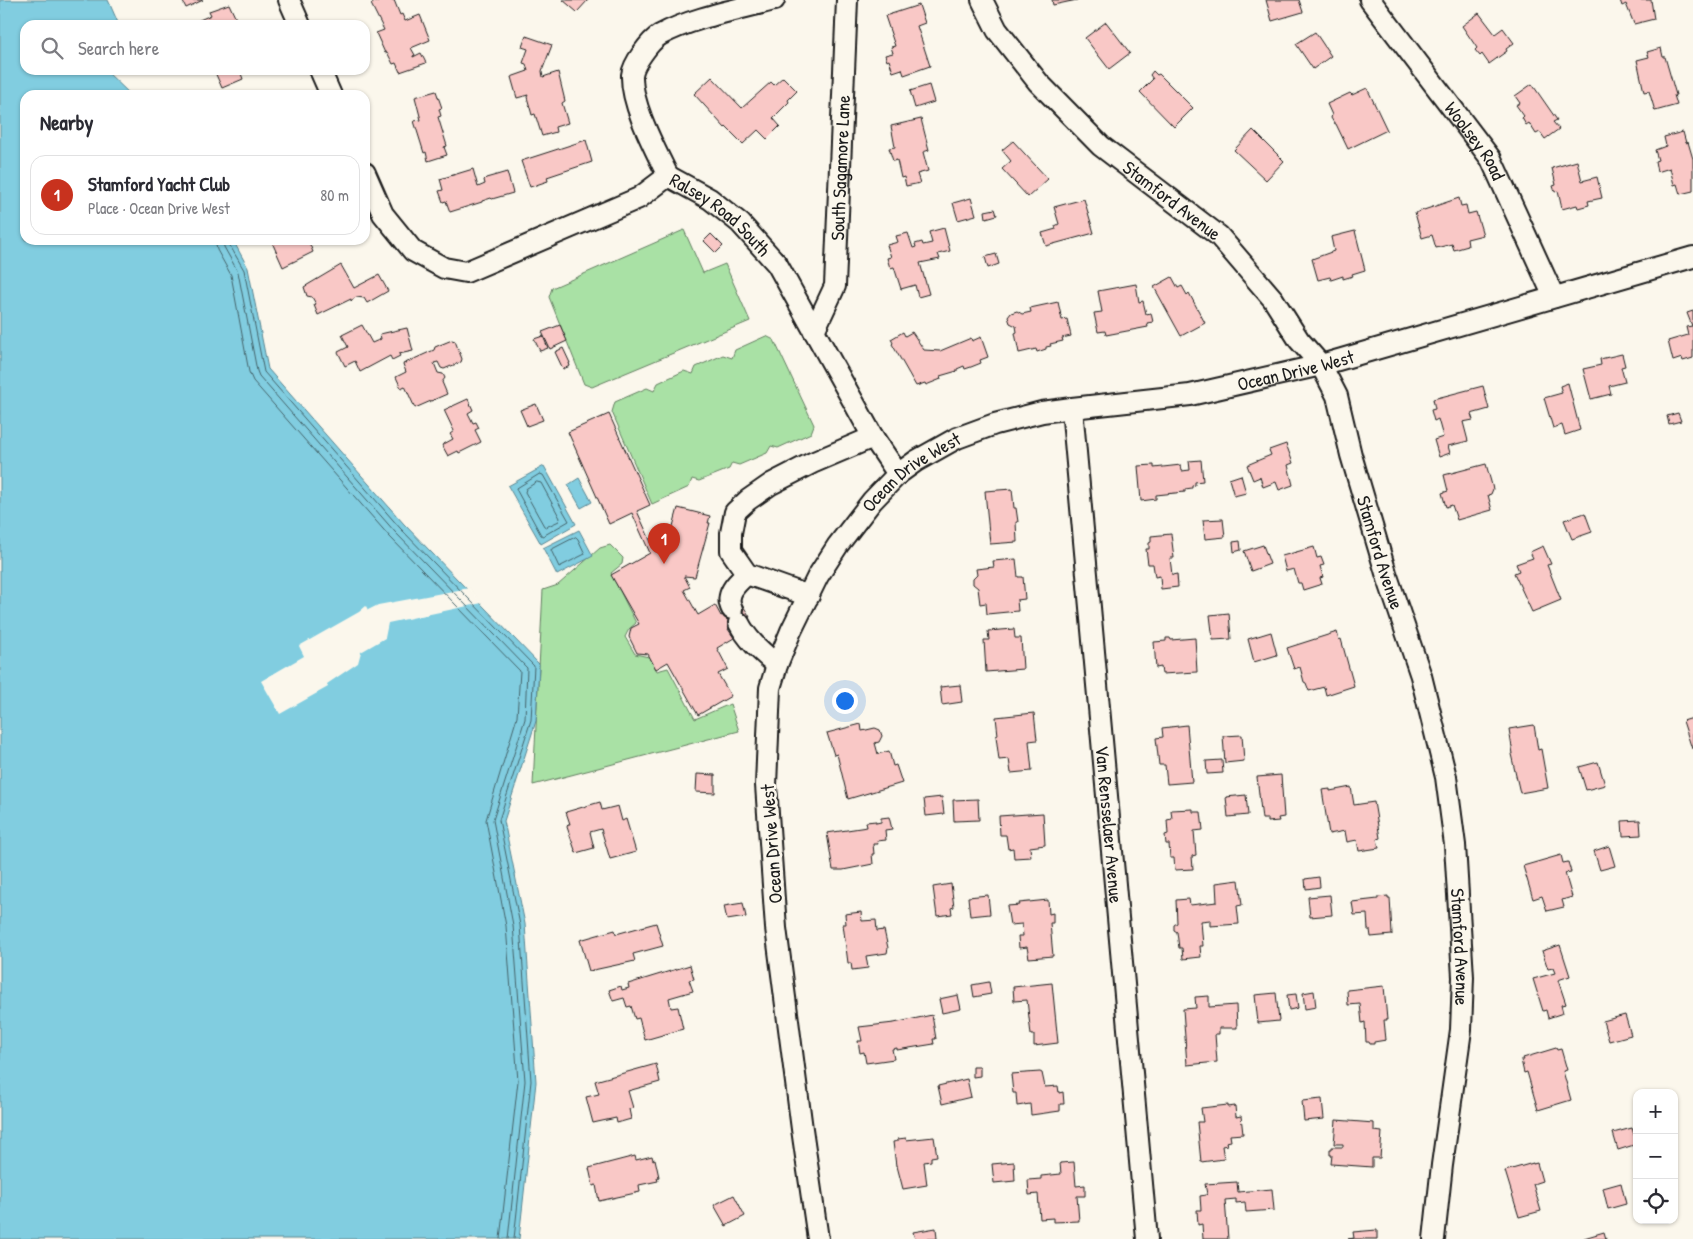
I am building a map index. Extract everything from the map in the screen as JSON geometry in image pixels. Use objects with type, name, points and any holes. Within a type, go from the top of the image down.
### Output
[{"type":"street","points":[[289,0],[298,20]]},
{"type":"street","points":[[668,176],[651,141],[634,97],[632,74],[640,56],[658,36],[690,22],[774,0]]},
{"type":"street","name":"South Sagamore Lane","points":[[814,331],[835,286],[847,0]]},
{"type":"street","name":"Stamford Avenue","points":[[982,0],[997,30],[1038,82],[1101,146],[1219,236],[1273,299],[1299,340],[1321,365],[1337,396],[1386,573],[1421,676],[1446,777],[1456,845],[1463,977],[1461,1030],[1442,1165],[1434,1239]]},
{"type":"street","name":"Woolsey Road","points":[[1370,0],[1491,159],[1554,297]]},
{"type":"street","points":[[322,75],[329,90]]},
{"type":"street","name":"Ralsey Road South","points":[[370,184],[383,214],[413,251],[444,268],[466,272],[639,198],[668,176],[710,199],[740,223],[777,264],[872,436],[898,474]]},
{"type":"street","name":"Ocean Drive West","points":[[818,1239],[776,928],[766,794],[770,688],[791,630],[822,570],[849,529],[872,501],[898,474],[939,448],[975,431],[1015,418],[1072,408],[1190,395],[1321,365],[1693,257]]},
{"type":"street","name":"Van Rensselaer Avenue","points":[[1072,408],[1147,1239]]},
{"type":"street","points":[[809,596],[747,574],[731,551],[731,532],[735,512],[748,500],[772,484],[812,463],[872,436]]},
{"type":"street","points":[[747,574],[730,594],[729,604],[746,636],[777,665]]},
{"type":"green space","points":[[684,230],[703,273],[725,264],[750,321],[592,387],[584,384],[549,297],[552,288]]},
{"type":"green space","points":[[766,336],[774,340],[814,425],[811,433],[778,448],[771,446],[767,453],[739,465],[732,463],[729,469],[699,481],[692,479],[689,487],[652,504],[612,412],[615,402],[647,388],[654,391],[658,383],[684,371],[693,374],[696,367],[723,355],[732,358],[735,350]]},
{"type":"green space","points":[[610,545],[623,558],[622,564],[611,573],[636,623],[629,629],[625,637],[635,654],[649,657],[657,671],[668,668],[695,719],[730,704],[739,731],[533,785],[543,590],[558,585],[600,548]]},
{"type":"water","points":[[0,0],[108,0],[117,20],[20,20],[20,75],[110,75],[126,90],[20,90],[20,245],[236,245],[248,268],[268,369],[404,524],[539,664],[536,721],[504,821],[525,924],[536,1082],[519,1239],[0,1239]]},
{"type":"water","points":[[544,466],[576,524],[541,544],[508,486]]},
{"type":"water","points":[[579,478],[592,502],[581,508],[568,485]]},
{"type":"water","points":[[579,530],[593,556],[557,575],[543,548]]},
{"type":"pier","points":[[469,588],[482,603],[388,623],[385,638],[361,652],[358,663],[327,684],[328,687],[280,714],[261,681],[304,656],[299,646],[359,612],[366,606],[368,610],[378,605]]},
{"type":"building","points":[[182,0],[203,0],[186,8]]},
{"type":"building","points":[[380,0],[394,0],[400,15],[402,14],[405,21],[420,15],[430,40],[411,48],[415,55],[413,57],[421,53],[426,63],[400,72],[396,63],[393,64],[387,52],[385,53],[376,33],[384,30],[371,4]]},
{"type":"building","points":[[563,0],[588,0],[577,12]]},
{"type":"building","points":[[1052,0],[1077,0],[1053,5]]},
{"type":"building","points":[[1266,0],[1299,0],[1303,12],[1272,21]]},
{"type":"building","points":[[1620,0],[1651,0],[1654,19],[1634,24],[1626,4],[1622,6]]},
{"type":"building","points":[[229,4],[237,20],[200,20],[211,15],[209,11]]},
{"type":"building","points":[[919,5],[925,23],[917,26],[930,66],[904,75],[902,69],[893,72],[885,55],[893,53],[891,47],[895,46],[885,16]]},
{"type":"building","points":[[1479,13],[1495,34],[1503,28],[1514,43],[1506,49],[1507,51],[1489,64],[1482,54],[1480,56],[1475,50],[1477,48],[1462,26]]},
{"type":"building","points":[[1106,22],[1130,53],[1109,69],[1085,38]]},
{"type":"building","points":[[1315,32],[1331,56],[1313,69],[1296,44]]},
{"type":"building","points":[[526,36],[552,45],[542,71],[543,77],[558,72],[565,101],[562,103],[568,123],[555,127],[556,132],[542,136],[535,114],[532,115],[528,95],[517,98],[511,77],[528,71],[526,64],[523,63],[528,49],[522,47]]},
{"type":"building","points":[[1661,48],[1676,95],[1674,95],[1677,105],[1655,111],[1649,91],[1644,92],[1637,60],[1649,57],[1647,52]]},
{"type":"building","points":[[1153,71],[1157,75],[1159,74],[1193,108],[1174,127],[1140,92],[1153,79],[1150,75]]},
{"type":"building","points":[[216,75],[242,75],[243,79],[222,88]]},
{"type":"building","points":[[712,77],[742,108],[771,82],[774,85],[783,77],[797,91],[773,118],[780,126],[767,139],[758,130],[743,144],[725,128],[694,94]]},
{"type":"building","points":[[1532,84],[1557,120],[1553,122],[1559,129],[1545,139],[1540,132],[1536,134],[1529,123],[1526,125],[1522,118],[1524,116],[1516,105],[1520,103],[1515,96]]},
{"type":"building","points":[[929,85],[934,102],[915,108],[910,91]]},
{"type":"building","points":[[1367,88],[1387,130],[1348,149],[1331,118],[1332,115],[1327,104],[1350,93],[1352,95]]},
{"type":"building","points":[[436,91],[442,108],[439,109],[441,116],[438,117],[447,146],[444,147],[447,155],[428,161],[414,121],[421,120],[415,97]]},
{"type":"building","points":[[921,119],[929,150],[923,152],[928,171],[917,174],[920,183],[906,186],[904,177],[901,178],[897,160],[893,161],[889,148],[895,147],[891,126]]},
{"type":"building","points":[[1253,130],[1284,161],[1266,180],[1234,150]]},
{"type":"building","points":[[1683,132],[1693,159],[1693,191],[1680,194],[1677,184],[1674,185],[1670,168],[1657,172],[1655,161],[1658,160],[1655,150],[1666,146],[1664,137]]},
{"type":"building","points":[[586,140],[592,162],[547,177],[548,181],[530,187],[521,161]]},
{"type":"building","points":[[1013,141],[1048,179],[1028,197],[1002,169],[1011,161],[1002,150]]},
{"type":"building","points":[[1577,161],[1582,181],[1597,177],[1602,198],[1588,201],[1589,205],[1578,208],[1577,205],[1562,209],[1558,191],[1555,192],[1553,186],[1556,185],[1552,168]]},
{"type":"building","points":[[473,169],[478,187],[485,184],[484,180],[486,178],[507,172],[513,193],[491,198],[450,212],[446,201],[443,202],[439,191],[443,190],[440,179]]},
{"type":"building","points":[[971,198],[976,215],[958,220],[953,203]]},
{"type":"building","points":[[1459,198],[1461,206],[1466,205],[1468,214],[1476,212],[1483,235],[1467,239],[1468,246],[1454,250],[1452,244],[1436,248],[1432,235],[1422,238],[1415,213]]},
{"type":"building","points":[[1084,199],[1094,233],[1046,246],[1042,233],[1056,229],[1055,226],[1059,224],[1054,207]]},
{"type":"building","points":[[995,209],[997,215],[986,218],[985,211]]},
{"type":"building","points":[[944,228],[950,251],[938,254],[940,259],[920,263],[929,294],[918,297],[915,285],[901,289],[894,267],[890,268],[887,258],[891,257],[887,245],[898,242],[896,236],[908,233],[913,248],[916,247],[915,244],[922,242],[923,245],[932,243],[929,232]]},
{"type":"building","points":[[1355,231],[1365,270],[1343,279],[1343,276],[1331,280],[1330,277],[1318,280],[1312,259],[1334,251],[1331,237]]},
{"type":"building","points":[[711,234],[723,246],[716,253],[704,241]]},
{"type":"building","points":[[273,245],[310,245],[313,252],[283,267]]},
{"type":"building","points":[[996,254],[999,264],[988,268],[985,257]]},
{"type":"building","points":[[341,265],[354,288],[379,275],[388,291],[367,303],[364,298],[356,297],[318,315],[314,305],[316,304],[312,297],[307,296],[304,287]]},
{"type":"building","points":[[1172,277],[1178,288],[1182,286],[1187,295],[1189,293],[1205,323],[1181,336],[1154,287]]},
{"type":"building","points":[[1136,284],[1139,302],[1143,301],[1146,314],[1151,313],[1153,322],[1147,323],[1148,327],[1106,335],[1105,331],[1098,332],[1094,313],[1102,312],[1098,291]]},
{"type":"building","points":[[1058,302],[1062,320],[1067,319],[1071,336],[1062,338],[1063,341],[1050,344],[1051,346],[1037,352],[1036,349],[1019,353],[1015,333],[1017,332],[1016,326],[1010,323],[1008,317],[1011,313],[1017,311],[1022,314],[1031,312],[1030,308]]},
{"type":"building","points":[[1693,311],[1693,358],[1683,361],[1682,358],[1673,361],[1668,341],[1688,335],[1686,327],[1692,326],[1687,313]]},
{"type":"building","points":[[362,325],[372,343],[381,339],[380,334],[407,328],[413,351],[399,354],[400,356],[392,360],[390,356],[360,372],[355,361],[345,366],[338,352],[348,347],[342,335]]},
{"type":"building","points":[[560,325],[567,341],[550,349],[542,332]]},
{"type":"building","points":[[903,332],[905,336],[912,332],[924,350],[940,351],[971,338],[972,341],[981,337],[988,357],[980,360],[981,363],[965,369],[964,366],[957,369],[957,371],[940,376],[941,379],[926,385],[925,383],[916,386],[892,344],[891,339]]},
{"type":"building","points":[[543,336],[548,348],[540,351],[534,339]]},
{"type":"building","points":[[452,340],[455,341],[462,359],[461,362],[444,369],[441,368],[438,362],[434,363],[438,373],[443,374],[445,378],[442,382],[447,394],[415,408],[405,386],[401,388],[396,377],[406,372],[403,364]]},
{"type":"building","points":[[563,348],[570,366],[563,369],[555,352]]},
{"type":"building","points":[[1622,354],[1625,366],[1621,367],[1625,382],[1609,386],[1611,394],[1591,399],[1583,369],[1601,365],[1600,359]]},
{"type":"building","points":[[1568,383],[1580,430],[1565,435],[1562,425],[1553,428],[1544,398],[1562,393],[1560,386]]},
{"type":"building","points":[[1483,386],[1489,409],[1471,414],[1473,420],[1463,422],[1468,441],[1448,446],[1450,453],[1439,457],[1434,440],[1443,437],[1438,419],[1434,421],[1431,410],[1435,409],[1433,399]]},
{"type":"building","points":[[468,399],[473,410],[468,413],[473,423],[476,422],[479,428],[475,430],[481,442],[459,453],[458,451],[448,456],[442,445],[453,439],[450,434],[454,431],[444,410]]},
{"type":"building","points":[[536,404],[543,420],[527,426],[520,410]]},
{"type":"building","points":[[1678,413],[1681,421],[1669,424],[1667,416]]},
{"type":"building","points":[[609,414],[650,505],[637,511],[655,551],[669,541],[678,508],[710,516],[708,523],[710,523],[695,577],[684,576],[690,587],[684,590],[698,615],[715,605],[721,616],[742,604],[750,617],[728,629],[734,638],[717,648],[728,669],[718,674],[731,696],[698,715],[668,662],[656,669],[648,654],[637,653],[629,637],[631,628],[639,624],[611,575],[650,553],[632,513],[609,524],[568,432]]},
{"type":"building","points":[[1286,444],[1293,463],[1288,465],[1293,485],[1279,490],[1276,482],[1263,487],[1260,477],[1253,480],[1247,465],[1271,455],[1269,450]]},
{"type":"building","points":[[1201,460],[1203,481],[1195,482],[1192,488],[1185,489],[1185,492],[1156,495],[1156,499],[1141,501],[1138,466],[1154,465],[1154,468],[1181,465],[1182,471],[1190,470],[1189,461]]},
{"type":"building","points":[[1486,464],[1493,489],[1491,494],[1488,495],[1492,510],[1457,520],[1452,505],[1446,507],[1442,493],[1448,491],[1444,475]]},
{"type":"building","points":[[1241,475],[1246,493],[1234,496],[1229,479]]},
{"type":"building","points":[[1012,489],[1018,522],[1016,522],[1017,542],[990,544],[985,491]]},
{"type":"building","points":[[1585,513],[1592,532],[1572,539],[1564,520]]},
{"type":"building","points":[[1223,519],[1225,537],[1205,539],[1203,520]]},
{"type":"building","points":[[1171,534],[1174,558],[1170,558],[1172,575],[1177,574],[1178,587],[1161,589],[1160,576],[1155,577],[1153,564],[1148,564],[1146,549],[1149,549],[1151,536]]},
{"type":"building","points":[[1240,541],[1241,550],[1234,552],[1233,542]]},
{"type":"building","points":[[1263,545],[1270,564],[1251,571],[1244,551]]},
{"type":"building","points":[[1543,546],[1551,564],[1547,565],[1561,600],[1532,612],[1514,573],[1519,571],[1516,564],[1533,558],[1530,552]]},
{"type":"building","points":[[1314,547],[1317,558],[1321,557],[1324,565],[1320,566],[1323,577],[1320,578],[1322,584],[1303,590],[1301,583],[1298,583],[1294,569],[1286,571],[1282,556]]},
{"type":"building","points":[[1016,559],[1018,577],[1023,577],[1025,599],[1017,600],[1018,611],[987,614],[986,603],[980,604],[978,588],[973,584],[973,579],[977,575],[976,569],[994,567],[993,561]]},
{"type":"building","points":[[1229,613],[1231,639],[1213,640],[1210,615]]},
{"type":"building","points":[[1014,629],[1015,638],[1021,638],[1023,669],[986,672],[984,640],[989,640],[988,631]]},
{"type":"building","points":[[1271,632],[1277,655],[1254,662],[1248,639]]},
{"type":"building","points":[[1337,632],[1339,640],[1341,639],[1354,686],[1326,695],[1324,687],[1309,691],[1304,682],[1300,667],[1294,669],[1287,648]]},
{"type":"building","points":[[1166,638],[1171,640],[1195,638],[1197,672],[1162,674],[1161,667],[1156,668],[1154,642],[1166,641]]},
{"type":"building","points":[[960,685],[962,702],[942,705],[940,687]]},
{"type":"building","points":[[1034,713],[1037,740],[1029,741],[1032,771],[1011,773],[1009,759],[999,760],[996,717]]},
{"type":"building","points":[[1693,718],[1693,749],[1692,749],[1683,721]]},
{"type":"building","points":[[861,724],[862,731],[875,728],[880,730],[882,736],[879,742],[875,743],[878,754],[889,751],[893,766],[896,765],[902,783],[848,799],[837,754],[834,755],[827,733]]},
{"type":"building","points":[[1187,725],[1192,782],[1167,784],[1165,765],[1159,765],[1156,738],[1163,737],[1162,728]]},
{"type":"building","points":[[1534,725],[1538,750],[1541,749],[1548,788],[1520,793],[1511,754],[1513,754],[1509,729]]},
{"type":"building","points":[[1242,735],[1244,761],[1225,763],[1223,736]]},
{"type":"building","points":[[1222,760],[1223,773],[1207,774],[1206,761]]},
{"type":"building","points":[[1598,762],[1605,785],[1586,790],[1579,767]]},
{"type":"building","points":[[697,774],[715,775],[715,793],[696,792]]},
{"type":"building","points":[[1281,775],[1284,817],[1278,818],[1279,821],[1268,822],[1268,819],[1262,819],[1257,777]]},
{"type":"building","points":[[1351,787],[1354,805],[1374,802],[1380,838],[1377,839],[1379,848],[1359,851],[1357,840],[1347,842],[1345,831],[1329,834],[1322,790],[1330,789],[1330,791]]},
{"type":"building","points":[[1246,795],[1248,815],[1228,817],[1226,797]]},
{"type":"building","points":[[942,797],[944,814],[926,816],[924,799]]},
{"type":"building","points":[[978,799],[979,820],[954,821],[953,800]]},
{"type":"building","points":[[600,802],[602,810],[618,806],[622,821],[626,819],[636,852],[610,859],[601,829],[590,832],[594,848],[576,853],[567,827],[570,824],[566,812]]},
{"type":"building","points":[[1193,809],[1193,812],[1201,812],[1203,830],[1194,831],[1196,855],[1192,856],[1193,869],[1175,870],[1174,858],[1170,858],[1169,844],[1166,844],[1165,835],[1168,834],[1167,820],[1172,819],[1171,810]]},
{"type":"building","points":[[1043,813],[1045,845],[1030,847],[1031,857],[1014,858],[1013,848],[1008,849],[1006,835],[1000,835],[999,816]]},
{"type":"building","points":[[889,817],[892,829],[885,830],[886,840],[877,841],[878,844],[873,844],[873,864],[833,870],[827,833],[867,827],[866,822],[881,822],[881,818]]},
{"type":"building","points":[[1640,820],[1641,835],[1623,836],[1622,821]]},
{"type":"building","points":[[1609,846],[1615,866],[1600,870],[1594,851]]},
{"type":"building","points":[[1561,855],[1563,863],[1568,862],[1571,872],[1565,873],[1572,897],[1562,900],[1564,907],[1547,911],[1542,896],[1533,899],[1523,866]]},
{"type":"building","points":[[1319,877],[1320,887],[1306,889],[1305,879]]},
{"type":"building","points":[[1239,880],[1242,905],[1237,906],[1239,924],[1210,926],[1210,920],[1201,921],[1203,946],[1200,946],[1201,957],[1183,959],[1182,948],[1179,948],[1177,932],[1174,930],[1174,925],[1177,923],[1176,900],[1189,899],[1190,905],[1217,902],[1216,883]]},
{"type":"building","points":[[951,884],[954,907],[951,908],[952,914],[937,916],[933,887]]},
{"type":"building","points":[[988,895],[990,914],[970,916],[968,897]]},
{"type":"building","points":[[1330,895],[1332,915],[1310,917],[1308,897]]},
{"type":"building","points":[[1388,896],[1390,898],[1392,935],[1371,937],[1370,930],[1368,930],[1367,914],[1354,915],[1352,902]]},
{"type":"building","points":[[1048,900],[1049,914],[1053,913],[1053,923],[1050,923],[1053,956],[1029,958],[1027,947],[1019,948],[1018,936],[1023,936],[1022,924],[1010,925],[1007,906]]},
{"type":"building","points":[[743,903],[746,917],[727,920],[724,906]]},
{"type":"building","points":[[861,912],[862,921],[876,920],[877,931],[884,930],[888,948],[887,953],[866,956],[868,968],[852,970],[851,963],[848,963],[843,924],[846,924],[845,914]]},
{"type":"building","points":[[656,923],[663,946],[633,954],[635,961],[589,971],[580,940],[615,930],[616,934]]},
{"type":"building","points":[[1560,945],[1570,976],[1558,980],[1566,1004],[1561,1005],[1563,1013],[1548,1018],[1546,1010],[1543,1011],[1533,979],[1555,973],[1553,968],[1548,969],[1542,951]]},
{"type":"building","points":[[690,965],[694,979],[689,980],[693,991],[669,998],[671,1008],[678,1007],[683,1029],[645,1040],[639,1018],[635,1019],[631,1006],[627,1007],[624,998],[613,1001],[609,990],[621,986],[622,990],[629,988],[628,984]]},
{"type":"building","points":[[989,982],[991,994],[974,997],[972,985]]},
{"type":"building","points":[[1052,983],[1058,1043],[1034,1046],[1034,1035],[1031,1035],[1027,1000],[1014,1001],[1013,987]]},
{"type":"building","points":[[1384,986],[1387,1020],[1384,1020],[1386,1040],[1370,1044],[1366,1042],[1365,1022],[1362,1023],[1360,1004],[1348,1005],[1347,990]]},
{"type":"building","points":[[1314,991],[1316,1007],[1305,1009],[1303,993]]},
{"type":"building","points":[[1276,993],[1279,1021],[1258,1023],[1255,995]]},
{"type":"building","points":[[1296,994],[1298,1008],[1289,1010],[1287,995]]},
{"type":"building","points":[[958,995],[961,1009],[942,1013],[939,999]]},
{"type":"building","points":[[1209,996],[1209,1007],[1236,1005],[1237,1028],[1219,1028],[1219,1034],[1215,1034],[1217,1062],[1187,1065],[1183,1009],[1196,1008],[1195,997]]},
{"type":"building","points":[[932,1015],[936,1039],[933,1039],[934,1044],[897,1050],[897,1048],[892,1049],[894,1059],[866,1063],[864,1052],[860,1053],[858,1041],[862,1041],[859,1027],[894,1023]]},
{"type":"building","points":[[1625,1015],[1631,1035],[1609,1041],[1603,1021]]},
{"type":"building","points":[[1556,1048],[1557,1050],[1561,1049],[1567,1070],[1563,1071],[1571,1100],[1538,1110],[1527,1072],[1524,1073],[1521,1060]]},
{"type":"building","points":[[656,1064],[660,1082],[628,1091],[633,1108],[629,1109],[631,1119],[617,1123],[616,1118],[593,1123],[586,1097],[599,1094],[595,1081]]},
{"type":"building","points":[[973,1067],[980,1067],[980,1076],[973,1077]]},
{"type":"building","points":[[1042,1073],[1045,1087],[1058,1086],[1059,1093],[1063,1092],[1064,1104],[1060,1104],[1060,1111],[1031,1115],[1030,1104],[1017,1106],[1016,1093],[1013,1093],[1011,1074]]},
{"type":"building","points":[[967,1079],[971,1097],[942,1104],[938,1086]]},
{"type":"building","points":[[1322,1099],[1324,1119],[1304,1121],[1302,1101]]},
{"type":"building","points":[[1228,1105],[1228,1107],[1235,1106],[1236,1117],[1241,1116],[1243,1134],[1230,1135],[1231,1141],[1226,1142],[1227,1145],[1222,1146],[1224,1159],[1201,1162],[1197,1122],[1203,1122],[1201,1108]]},
{"type":"building","points":[[1336,1120],[1374,1123],[1374,1131],[1382,1132],[1380,1158],[1372,1158],[1372,1167],[1331,1164],[1332,1155],[1330,1155],[1330,1149],[1332,1147],[1343,1147],[1343,1144],[1334,1144]]},
{"type":"building","points":[[1632,1128],[1633,1145],[1618,1150],[1613,1133]]},
{"type":"building","points":[[934,1137],[937,1156],[931,1157],[931,1161],[924,1162],[927,1185],[903,1189],[896,1166],[893,1142],[906,1138],[906,1140]]},
{"type":"building","points":[[635,1156],[636,1160],[652,1156],[653,1160],[655,1159],[659,1177],[657,1178],[658,1181],[639,1185],[640,1192],[599,1201],[596,1185],[593,1186],[589,1168]]},
{"type":"building","points":[[1014,1162],[1015,1181],[994,1183],[992,1164]]},
{"type":"building","points":[[1074,1162],[1076,1186],[1085,1185],[1085,1196],[1077,1196],[1079,1221],[1053,1222],[1053,1218],[1040,1219],[1038,1194],[1029,1195],[1028,1180],[1041,1179],[1041,1176],[1061,1174],[1060,1163]]},
{"type":"building","points":[[1537,1163],[1542,1181],[1533,1184],[1541,1211],[1519,1217],[1505,1171]]},
{"type":"building","points":[[1237,1182],[1238,1192],[1272,1189],[1274,1210],[1246,1212],[1245,1202],[1236,1203],[1236,1199],[1225,1200],[1228,1239],[1203,1239],[1202,1224],[1198,1225],[1197,1210],[1201,1210],[1200,1196],[1207,1194],[1205,1184]]},
{"type":"building","points":[[1621,1183],[1626,1204],[1608,1209],[1603,1188]]},
{"type":"building","points":[[734,1195],[745,1216],[726,1226],[714,1205]]},
{"type":"building","points":[[936,1228],[937,1239],[915,1239],[913,1232]]},
{"type":"building","points":[[1377,1230],[1377,1239],[1348,1239],[1354,1238],[1353,1232]]},
{"type":"building","points":[[1604,1232],[1606,1239],[1584,1239],[1584,1238]]},
{"type":"place","name":"Stamford Yacht Club","points":[[664,564]]}]
